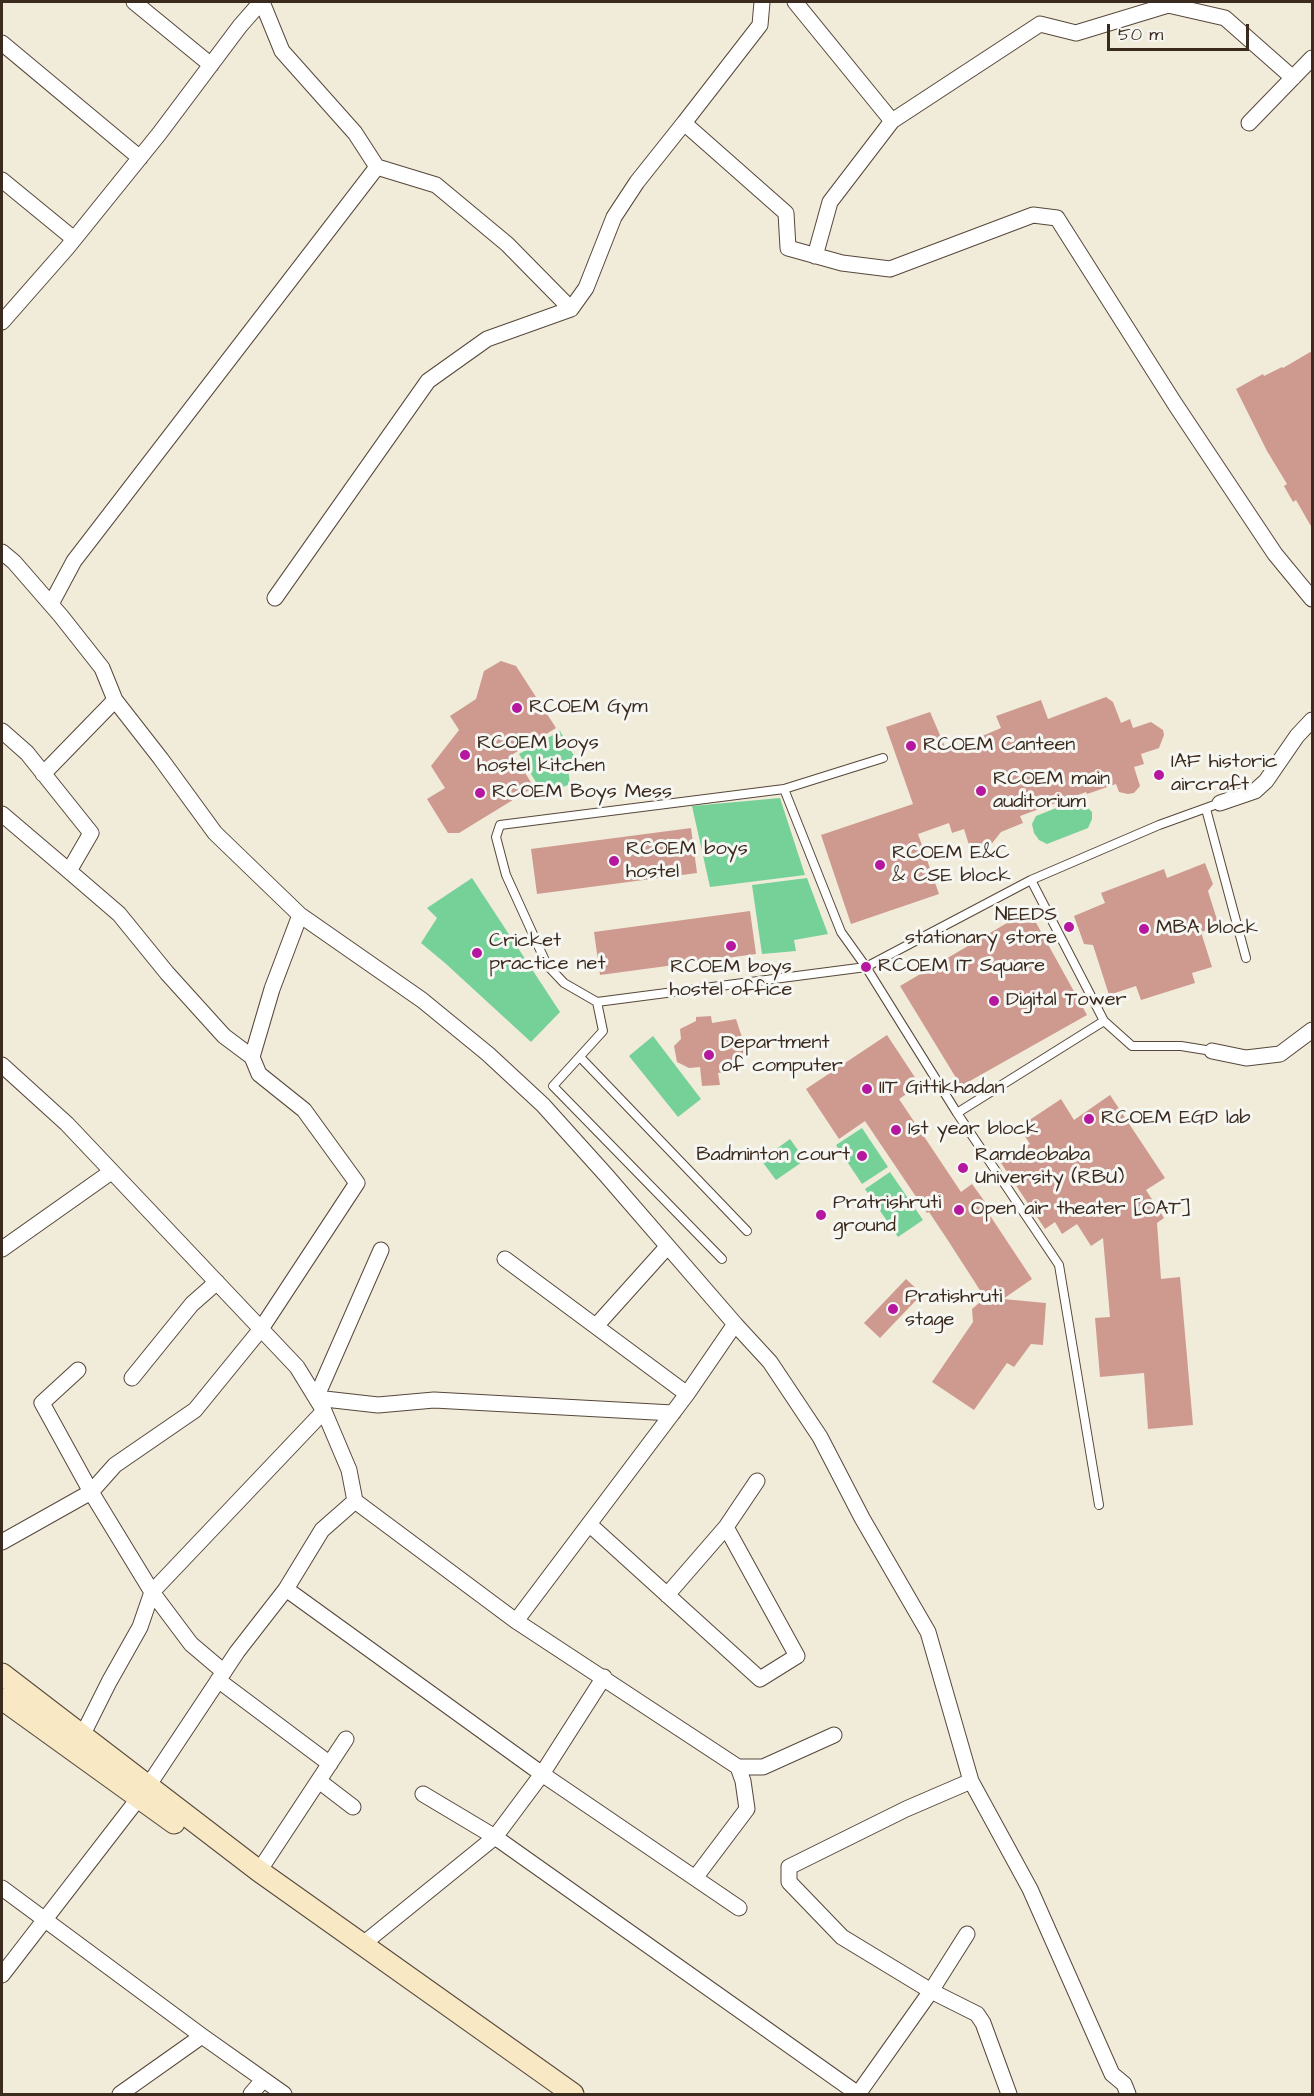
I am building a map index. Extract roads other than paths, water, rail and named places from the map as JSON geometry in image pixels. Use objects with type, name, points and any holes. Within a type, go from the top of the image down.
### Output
[{"type":"street","points":[[134,2],[211,65]]},
{"type":"street","points":[[2,322],[140,158],[262,2],[282,51],[355,133],[377,167],[436,185],[507,244],[571,309]]},
{"type":"street","points":[[275,598],[428,381],[487,339],[571,309],[586,288],[614,218],[637,182],[760,25],[762,2]]},
{"type":"street","points":[[795,2],[892,121]]},
{"type":"street","points":[[815,256],[830,202],[892,121],[1040,24],[1076,33],[1168,5],[1225,18],[1293,78]]},
{"type":"street","points":[[2,43],[140,158]]},
{"type":"street","points":[[1249,123],[1312,58]]},
{"type":"street","points":[[684,123],[786,213],[788,248],[842,263],[890,269],[1033,215],[1057,218],[1175,404],[1275,554],[1312,599]]},
{"type":"street","points":[[51,604],[74,561],[377,167]]},
{"type":"street","points":[[2,180],[74,239]]},
{"type":"street","points":[[2,552],[14,562],[51,604],[102,668],[115,699],[215,833],[300,915],[422,1000],[488,1054],[559,1123],[770,1362],[820,1437],[862,1518],[927,1632],[970,1781],[1030,1889],[1112,2074],[1124,2084],[1128,2094]]},
{"type":"street","points":[[43,774],[115,699]]},
{"type":"street","points":[[1213,806],[1255,791],[1266,781],[1297,736],[1312,720]]},
{"type":"street","points":[[2,731],[27,753],[92,833],[69,871]]},
{"type":"street","points":[[2,814],[119,914],[167,973],[224,1036],[252,1057],[258,1074],[304,1110],[357,1183],[261,1329],[195,1410],[115,1465],[91,1492],[2,1542]]},
{"type":"street","points":[[252,1057],[272,989],[300,915]]},
{"type":"street","points":[[1212,1051],[1246,1058],[1280,1054],[1312,1030]]},
{"type":"street","points":[[2,1065],[67,1124],[297,1367],[320,1404],[349,1470],[355,1501],[516,1621],[738,1767],[763,1767],[834,1736]]},
{"type":"street","points":[[2,1249],[111,1172]]},
{"type":"street","points":[[596,1326],[667,1247]]},
{"type":"street","points":[[82,1736],[140,1627],[152,1592],[320,1404],[381,1250]]},
{"type":"street","points":[[505,1259],[687,1394]]},
{"type":"street","points":[[132,1378],[192,1304],[217,1282]]},
{"type":"street","points":[[516,1621],[673,1413],[735,1324]]},
{"type":"street","points":[[78,1370],[42,1403],[91,1492],[152,1592],[190,1644],[221,1676],[330,1764]]},
{"type":"street","points":[[320,1404],[378,1405],[434,1400],[673,1413]]},
{"type":"street","points":[[667,1595],[726,1527],[757,1480]]},
{"type":"street","points":[[2,1975],[143,1792],[221,1676],[286,1588],[322,1530],[355,1501]]},
{"type":"street","points":[[589,1524],[760,1679],[797,1656],[726,1527]]},
{"type":"street","points":[[286,1588],[542,1774],[739,1908]]},
{"type":"street","points":[[2,1674],[82,1736],[143,1792],[549,2094]]},
{"type":"street","points":[[363,1944],[495,1837],[542,1774],[603,1677]]},
{"type":"street","points":[[2,1699],[259,1871],[573,2094]]},
{"type":"street","points":[[259,1871],[346,1739]]},
{"type":"street","points":[[695,1878],[747,1809],[743,1781],[738,1767]]},
{"type":"street","points":[[319,1781],[353,1807]]},
{"type":"street","points":[[970,1781],[906,1809],[789,1867],[789,1882],[842,1937],[931,1991],[976,2014],[983,2023],[1009,2094]]},
{"type":"street","points":[[423,1794],[495,1837],[858,2094],[931,1991],[967,1934]]},
{"type":"street","points":[[2,1888],[202,2037],[284,2094]]},
{"type":"street","points":[[120,2094],[202,2037]]},
{"type":"street","points":[[251,2094],[262,2080]]},
{"type":"lane","points":[[883,758],[784,789],[500,825],[496,837],[506,875],[546,965],[564,983],[597,1002],[866,967],[1031,880],[1159,825],[1213,806],[1246,958]]},
{"type":"lane","points":[[784,789],[841,932],[866,967],[957,1113],[1059,1265],[1099,1505]]},
{"type":"lane","points":[[1031,880],[1104,1021],[1132,1046],[1181,1046],[1212,1051]]},
{"type":"lane","points":[[597,1002],[603,1031],[553,1086],[722,1259]]},
{"type":"lane","points":[[957,1113],[1104,1021]]},
{"type":"lane","points":[[580,1057],[747,1231]]},
{"type":"place","name":"RCOEM Gym","points":[[517,708]]},
{"type":"place","name":"RCOEM Canteen","points":[[911,746]]},
{"type":"place","name":"RCOEM boys hostel kitchen","points":[[465,755]]},
{"type":"place","name":"IAF historic aircraft","points":[[1159,775]]},
{"type":"place","name":"RCOEM main auditorium","points":[[981,791]]},
{"type":"place","name":"RCOEM Boys Mess","points":[[480,793]]},
{"type":"place","name":"RCOEM boys hostel","points":[[614,861]]},
{"type":"place","name":"RCOEM E&C & CSE block","points":[[880,865]]},
{"type":"place","name":"NEEDS stationary store","points":[[1069,927]]},
{"type":"place","name":"MBA block","points":[[1144,929]]},
{"type":"place","name":"RCOEM boys hostel office","points":[[731,946]]},
{"type":"place","name":"Cricket practice net","points":[[477,953]]},
{"type":"place","name":"RCOEM IT Square","points":[[866,967]]},
{"type":"place","name":"Digital Tower","points":[[994,1001]]},
{"type":"place","name":"Department of computer","points":[[709,1055]]},
{"type":"place","name":"IIT Gittikhadan","points":[[867,1089]]},
{"type":"place","name":"RCOEM EGD lab","points":[[1089,1119]]},
{"type":"place","name":"1st year block","points":[[896,1130]]},
{"type":"place","name":"Badminton court","points":[[862,1156]]},
{"type":"place","name":"Ramdeobaba University (RBU)","points":[[963,1168]]},
{"type":"place","name":"Open air theater [OAT]","points":[[959,1210]]},
{"type":"place","name":"Pratrishruti ground","points":[[821,1215]]},
{"type":"place","name":"Pratishruti stage","points":[[893,1309]]}]
